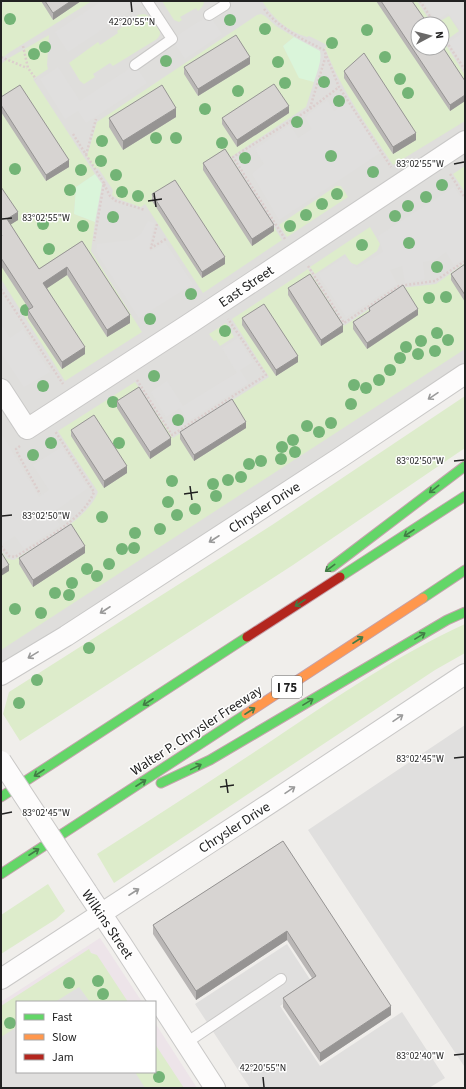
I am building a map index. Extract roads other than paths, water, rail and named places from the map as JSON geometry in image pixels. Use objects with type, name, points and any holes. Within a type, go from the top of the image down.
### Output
[{"type":"highway","points":[[327,570],[465,466]]},
{"type":"highway","points":[[1,797],[465,496]]},
{"type":"highway","name":"Walter P. Chrysler Freeway","points":[[1,874],[465,570]]},
{"type":"highway","points":[[181,681],[289,599]]},
{"type":"highway","points":[[108,804],[149,789],[210,760],[447,620],[465,612]]},
{"type":"street","name":"East Street","points":[[1,390],[24,438],[189,324],[465,141]]},
{"type":"street","name":"Chrysler Drive","points":[[1,675],[79,627],[465,374]]},
{"type":"street","name":"Chrysler Drive","points":[[1,979],[465,674]]},
{"type":"street","name":"Wilkins Street","points":[[1,761],[215,1088]]},
{"type":"lane","points":[[135,65],[172,39],[147,1]]},
{"type":"lane","points":[[209,15],[225,5]]},
{"type":"lane","points":[[186,1043],[281,979]]}]
